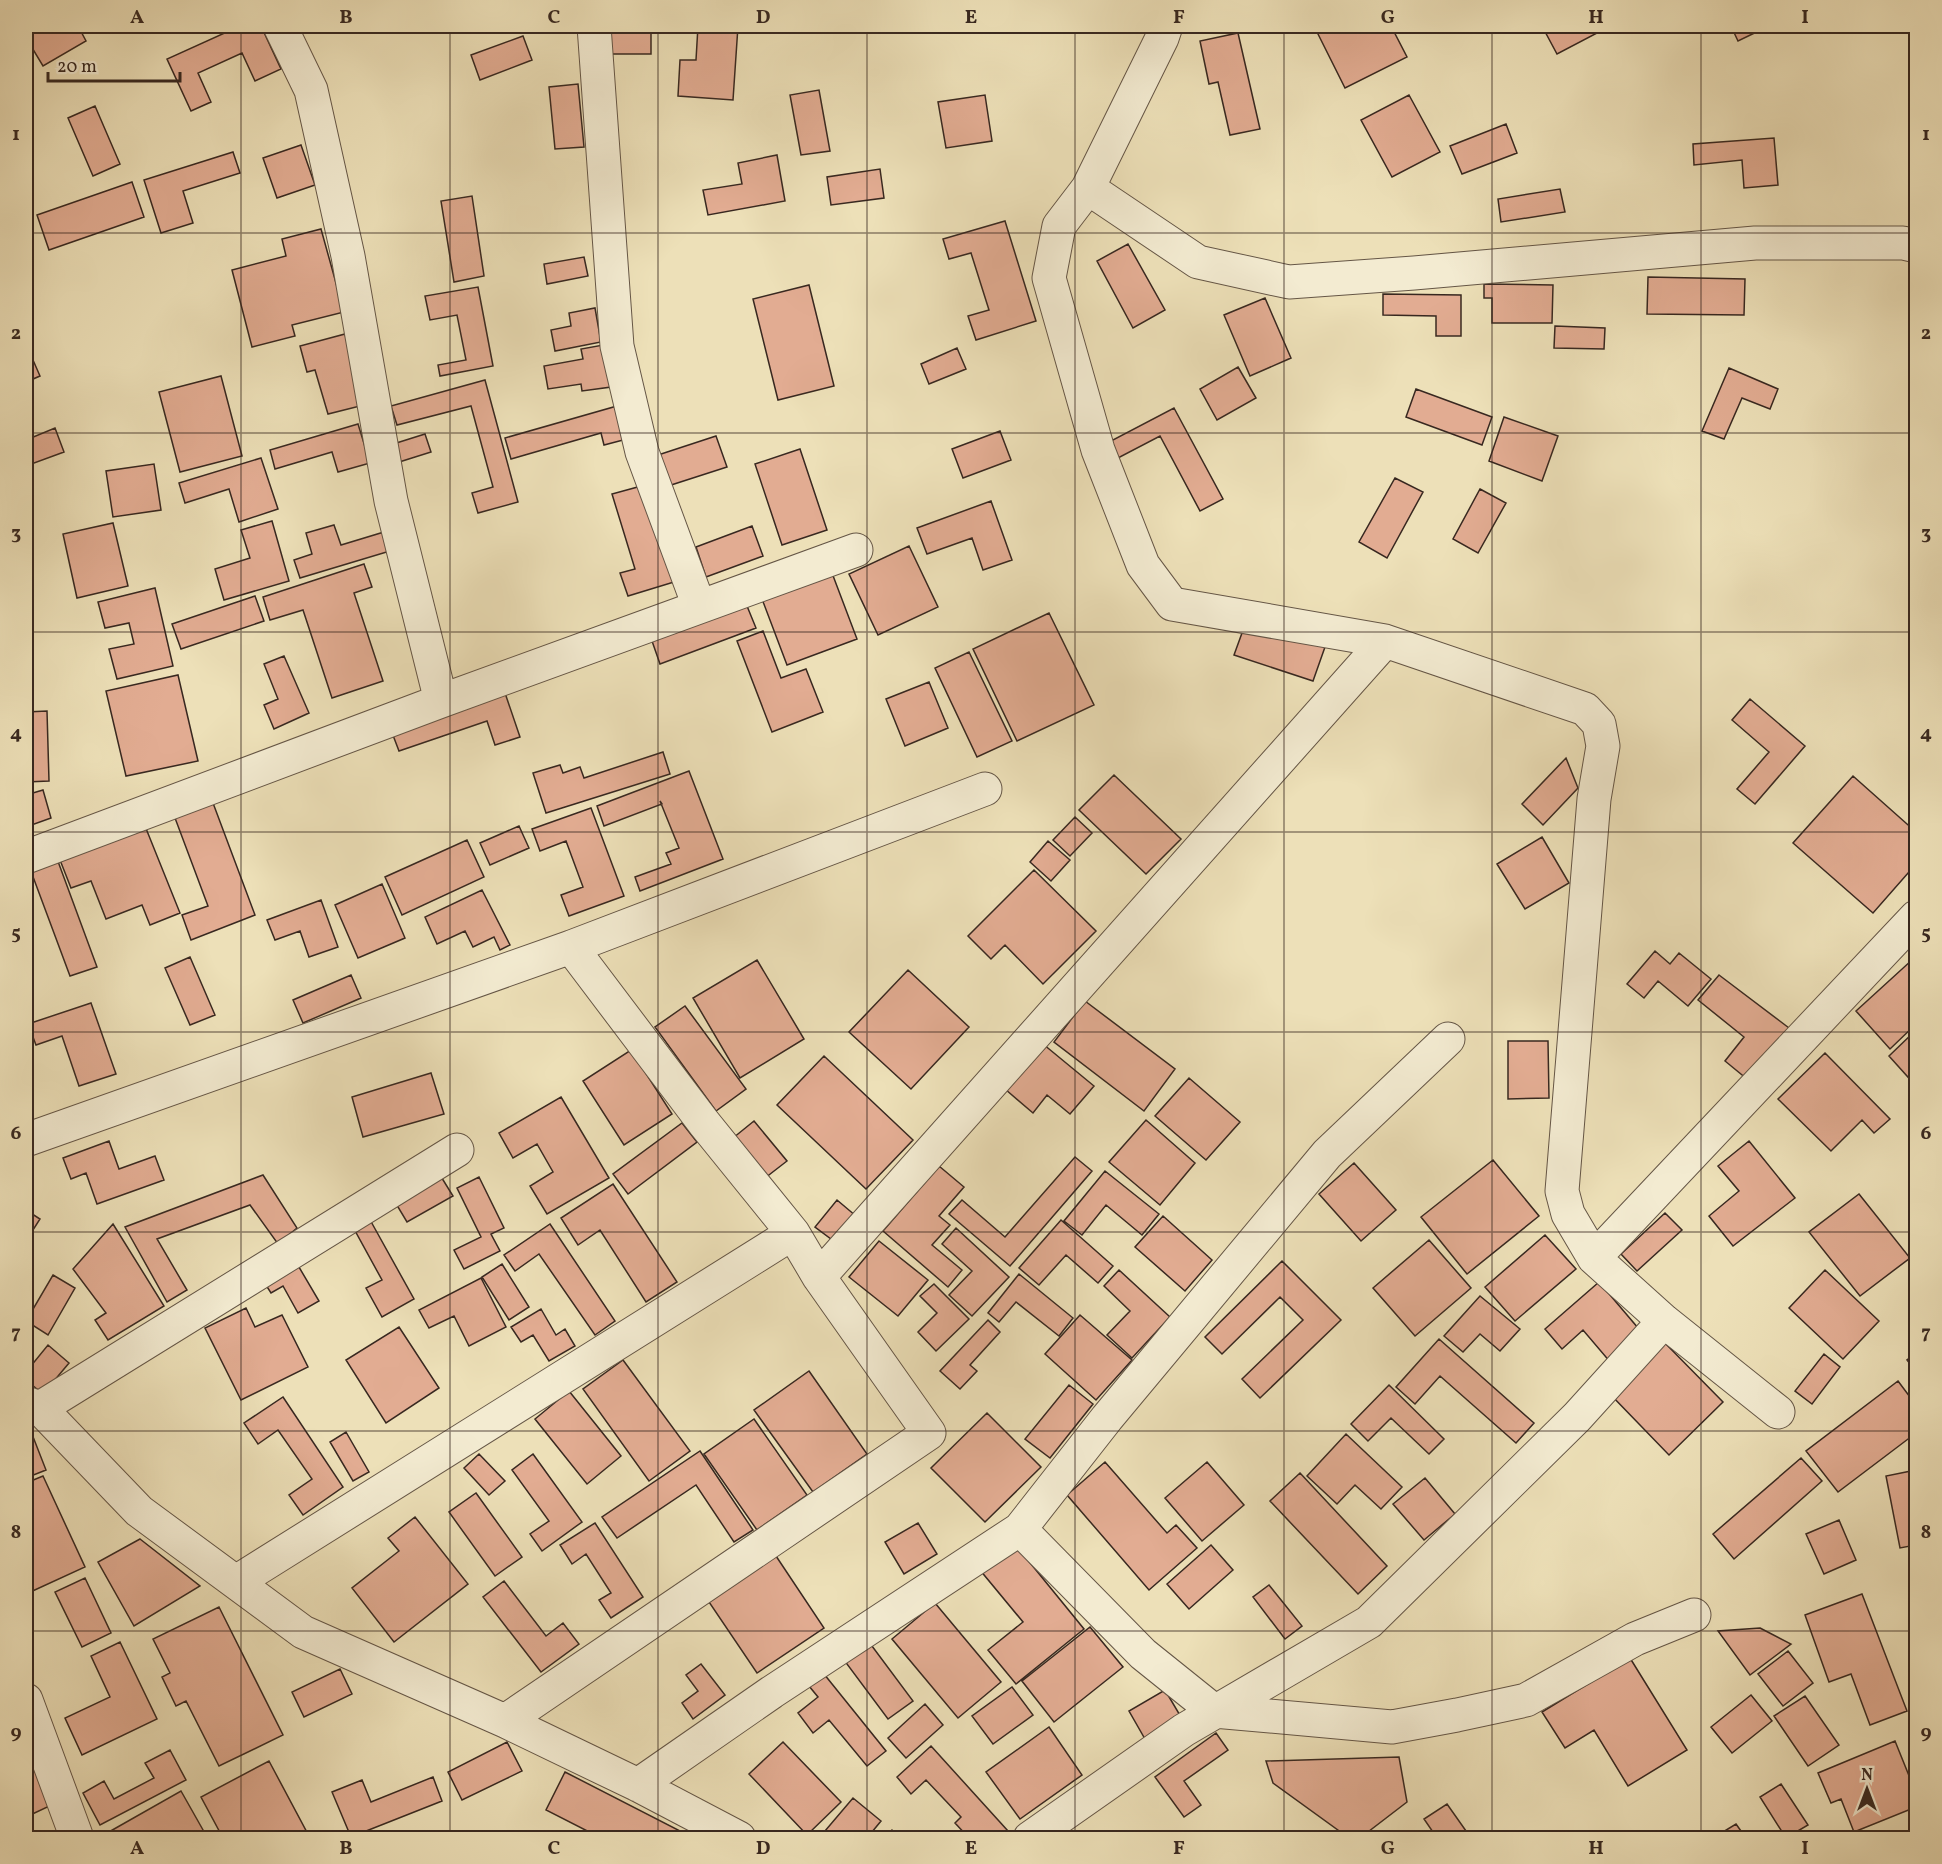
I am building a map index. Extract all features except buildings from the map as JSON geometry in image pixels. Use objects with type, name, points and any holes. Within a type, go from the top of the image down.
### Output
[{"type":"street","points":[[280,26],[311,90],[348,256],[391,501],[441,701]]},
{"type":"street","points":[[594,26],[617,346],[642,452],[699,606]]},
{"type":"street","points":[[1166,26],[1088,188],[1059,226],[1049,278],[1098,450],[1143,565],[1172,604],[1385,641],[1585,709],[1599,724],[1603,746],[1594,799],[1562,1191],[1568,1214],[1594,1258],[1664,1321],[1778,1412]]},
{"type":"street","points":[[1088,188],[1198,262],[1289,282],[1755,243],[1903,243],[1917,246]]},
{"type":"street","points":[[26,857],[441,701],[856,550]]},
{"type":"street","points":[[819,1277],[1385,641]]},
{"type":"street","points":[[26,1140],[571,947],[985,789]]},
{"type":"street","points":[[1594,1258],[1917,917]]},
{"type":"street","points":[[505,1721],[929,1433],[819,1277],[793,1233],[704,1123],[571,947]]},
{"type":"street","points":[[638,1785],[772,1692],[1020,1529],[1107,1418],[1327,1154],[1448,1039]]},
{"type":"street","points":[[458,1150],[33,1406],[139,1511],[303,1632],[505,1721],[638,1785],[739,1839]]},
{"type":"street","points":[[236,1582],[793,1233]]},
{"type":"street","points":[[1030,1839],[1184,1730],[1369,1622],[1577,1417],[1664,1321]]},
{"type":"street","points":[[1020,1529],[1143,1654],[1214,1711],[1392,1727],[1457,1715],[1526,1700],[1635,1639],[1694,1615]]},
{"type":"street","points":[[26,1700],[77,1839]]}]
